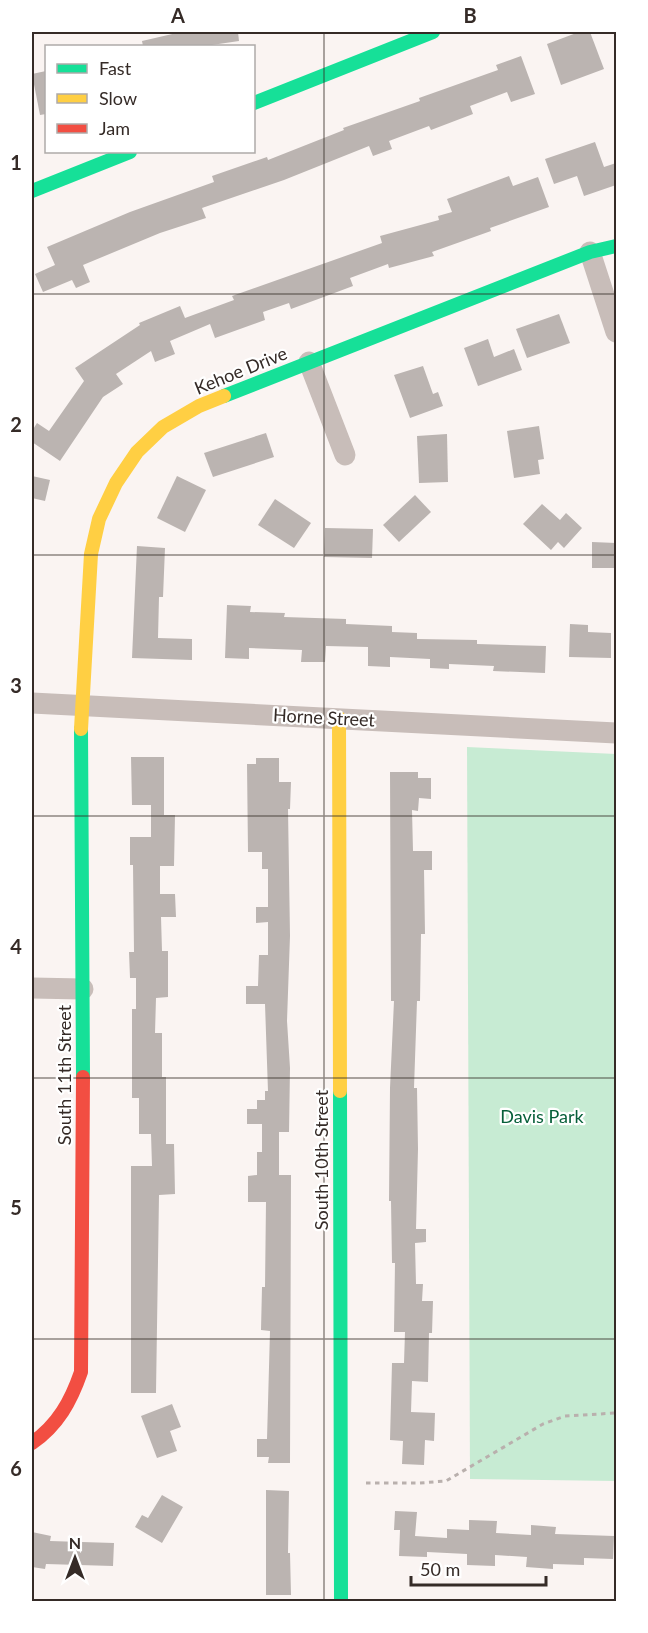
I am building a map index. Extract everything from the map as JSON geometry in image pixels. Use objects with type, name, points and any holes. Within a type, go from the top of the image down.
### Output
[{"type":"street","points":[[255,103],[433,32]]},
{"type":"street","points":[[32,191],[127,153]]},
{"type":"street","name":"Kehoe Drive","points":[[81,706],[91,554],[99,519],[116,483],[137,452],[163,428],[199,406],[590,252],[616,246]]},
{"type":"street","points":[[590,252],[616,332]]},
{"type":"street","points":[[309,362],[345,455]]},
{"type":"street","name":"Horne Street","points":[[32,704],[616,733]]},
{"type":"street","name":"South 11th Street","points":[[32,1443],[47,1434],[73,1393],[81,1372],[83,989],[81,706]]},
{"type":"street","name":"South 10th Street","points":[[339,718],[340,1602]]},
{"type":"street","points":[[32,988],[83,989]]},
{"type":"path","points":[[366,1484],[420,1484],[446,1481],[543,1424],[565,1416],[616,1413]]},
{"type":"green space","name":"Davis Park","points":[[467,747],[616,754],[616,1481],[470,1479]]},
{"type":"building","points":[[181,32],[238,32],[239,41],[212,45],[143,45],[142,41]]},
{"type":"building","points":[[579,32],[590,32],[604,69],[561,85],[547,44]]},
{"type":"building","points":[[521,56],[535,94],[511,102],[507,92],[470,106],[473,114],[431,130],[429,126],[389,141],[392,149],[373,156],[369,146],[284,180],[202,208],[206,218],[160,233],[83,265],[90,282],[76,288],[72,280],[43,292],[35,274],[55,265],[47,247],[130,212],[214,182],[212,176],[267,157],[268,160],[344,130],[343,128],[420,101],[419,98],[498,70],[496,65]]},
{"type":"building","points":[[45,71],[45,114],[40,115],[32,74]]},
{"type":"building","points":[[595,142],[604,167],[616,163],[616,185],[584,196],[577,176],[554,184],[545,159]]},
{"type":"building","points":[[509,176],[513,186],[538,177],[549,207],[432,252],[434,256],[389,268],[388,264],[350,278],[353,286],[321,298],[291,309],[289,303],[263,312],[265,320],[215,338],[210,324],[170,341],[175,354],[155,362],[151,351],[116,374],[123,384],[103,397],[60,461],[32,442],[32,431],[37,423],[49,431],[84,381],[75,368],[140,325],[139,323],[180,306],[185,318],[234,300],[232,296],[382,243],[380,236],[439,220],[438,216],[452,212],[447,199]]},
{"type":"building","points":[[559,314],[570,343],[527,358],[516,329]]},
{"type":"building","points":[[488,339],[494,357],[514,349],[522,370],[478,386],[464,348]]},
{"type":"building","points":[[423,366],[433,394],[438,392],[443,406],[410,418],[394,375]]},
{"type":"building","points":[[539,426],[544,459],[538,460],[540,474],[514,478],[507,431]]},
{"type":"building","points":[[266,433],[274,457],[213,477],[204,453]]},
{"type":"building","points":[[447,434],[448,482],[419,483],[417,436]]},
{"type":"building","points":[[32,476],[50,480],[45,501],[32,498]]},
{"type":"building","points":[[177,476],[206,490],[185,532],[157,518]]},
{"type":"building","points":[[415,495],[431,512],[399,542],[383,525]]},
{"type":"building","points":[[275,499],[311,523],[294,548],[258,525]]},
{"type":"building","points":[[542,504],[560,520],[566,513],[582,528],[564,548],[558,542],[551,550],[523,524]]},
{"type":"building","points":[[325,528],[373,529],[372,558],[324,557]]},
{"type":"building","points":[[592,542],[616,543],[616,568],[592,568]]},
{"type":"building","points":[[137,546],[165,548],[163,597],[159,597],[158,638],[192,639],[192,660],[132,658]]},
{"type":"building","points":[[227,605],[251,606],[250,612],[285,613],[284,617],[346,619],[346,624],[392,626],[392,632],[417,633],[417,639],[477,640],[477,644],[546,646],[545,673],[493,671],[494,666],[449,664],[449,669],[430,668],[430,659],[390,657],[390,667],[368,666],[368,647],[326,646],[325,662],[301,662],[302,650],[249,648],[249,659],[225,658]]},
{"type":"building","points":[[570,624],[588,625],[588,632],[611,633],[611,658],[569,657]]},
{"type":"building","points":[[131,757],[164,757],[164,815],[175,815],[174,866],[160,866],[160,894],[175,894],[176,917],[161,917],[162,951],[168,951],[168,997],[156,998],[155,1033],[162,1033],[162,1077],[166,1077],[166,1144],[174,1144],[175,1194],[159,1195],[156,1393],[131,1393],[131,1166],[152,1166],[151,1134],[139,1134],[139,1098],[132,1098],[132,1009],[136,1009],[136,978],[130,978],[129,952],[134,952],[133,865],[130,865],[130,837],[151,837],[151,805],[132,805]]},
{"type":"building","points":[[256,758],[279,758],[279,782],[291,782],[290,809],[288,809],[289,1132],[279,1132],[279,1175],[291,1175],[290,1463],[268,1463],[269,1457],[257,1457],[257,1439],[267,1439],[270,1331],[261,1330],[262,1287],[265,1287],[266,1202],[248,1202],[248,1176],[257,1175],[257,1152],[262,1152],[262,1124],[247,1124],[247,1109],[257,1109],[257,1100],[265,1100],[265,1091],[268,1091],[265,1004],[246,1004],[246,986],[258,986],[259,955],[268,955],[268,922],[256,923],[256,907],[268,907],[268,869],[262,869],[262,852],[248,852],[247,764],[256,764]]},
{"type":"building","points":[[390,772],[418,772],[418,778],[431,778],[431,799],[419,798],[418,811],[412,810],[413,851],[432,851],[432,870],[424,870],[425,934],[421,934],[420,1001],[417,1001],[414,1088],[417,1088],[418,1149],[416,1229],[426,1229],[426,1242],[415,1243],[416,1284],[423,1284],[422,1301],[433,1301],[432,1333],[429,1333],[428,1382],[412,1381],[411,1412],[435,1413],[434,1441],[425,1440],[424,1465],[402,1464],[403,1441],[390,1440],[392,1363],[404,1363],[405,1332],[394,1332],[395,1263],[392,1263],[391,1201],[389,1201],[390,1088],[394,1001],[391,1001]]},
{"type":"building","points":[[172,1404],[181,1427],[170,1431],[177,1451],[157,1458],[141,1416]]},
{"type":"building","points":[[266,1490],[289,1491],[288,1553],[290,1553],[291,1595],[266,1595]]},
{"type":"building","points":[[162,1495],[183,1507],[162,1543],[135,1527],[142,1515],[148,1518]]},
{"type":"building","points":[[395,1511],[417,1512],[415,1536],[447,1538],[447,1529],[469,1530],[469,1520],[497,1521],[496,1533],[531,1535],[531,1525],[556,1527],[555,1534],[614,1536],[613,1559],[584,1558],[584,1565],[553,1564],[553,1569],[526,1567],[527,1557],[495,1555],[495,1566],[467,1565],[467,1554],[427,1552],[427,1557],[399,1556],[400,1530],[394,1530]]},
{"type":"building","points":[[32,1532],[51,1536],[50,1541],[114,1543],[113,1566],[46,1564],[45,1569],[32,1567]]},
{"type":"traffic: fast","points":[[255,103],[433,32]]},
{"type":"traffic: fast","points":[[32,191],[127,153]]},
{"type":"traffic: fast","points":[[224,396],[590,252],[616,246]]},
{"type":"traffic: fast","points":[[81,729],[83,1077]]},
{"type":"traffic: fast","points":[[340,1091],[341,1602]]},
{"type":"traffic: slow","points":[[81,729],[91,554],[99,519],[116,483],[137,452],[163,427],[199,406],[224,396]]},
{"type":"traffic: slow","points":[[339,718],[340,1091]]},
{"type":"traffic: jam","points":[[32,1443],[63,1412],[81,1372],[83,1077]]}]
